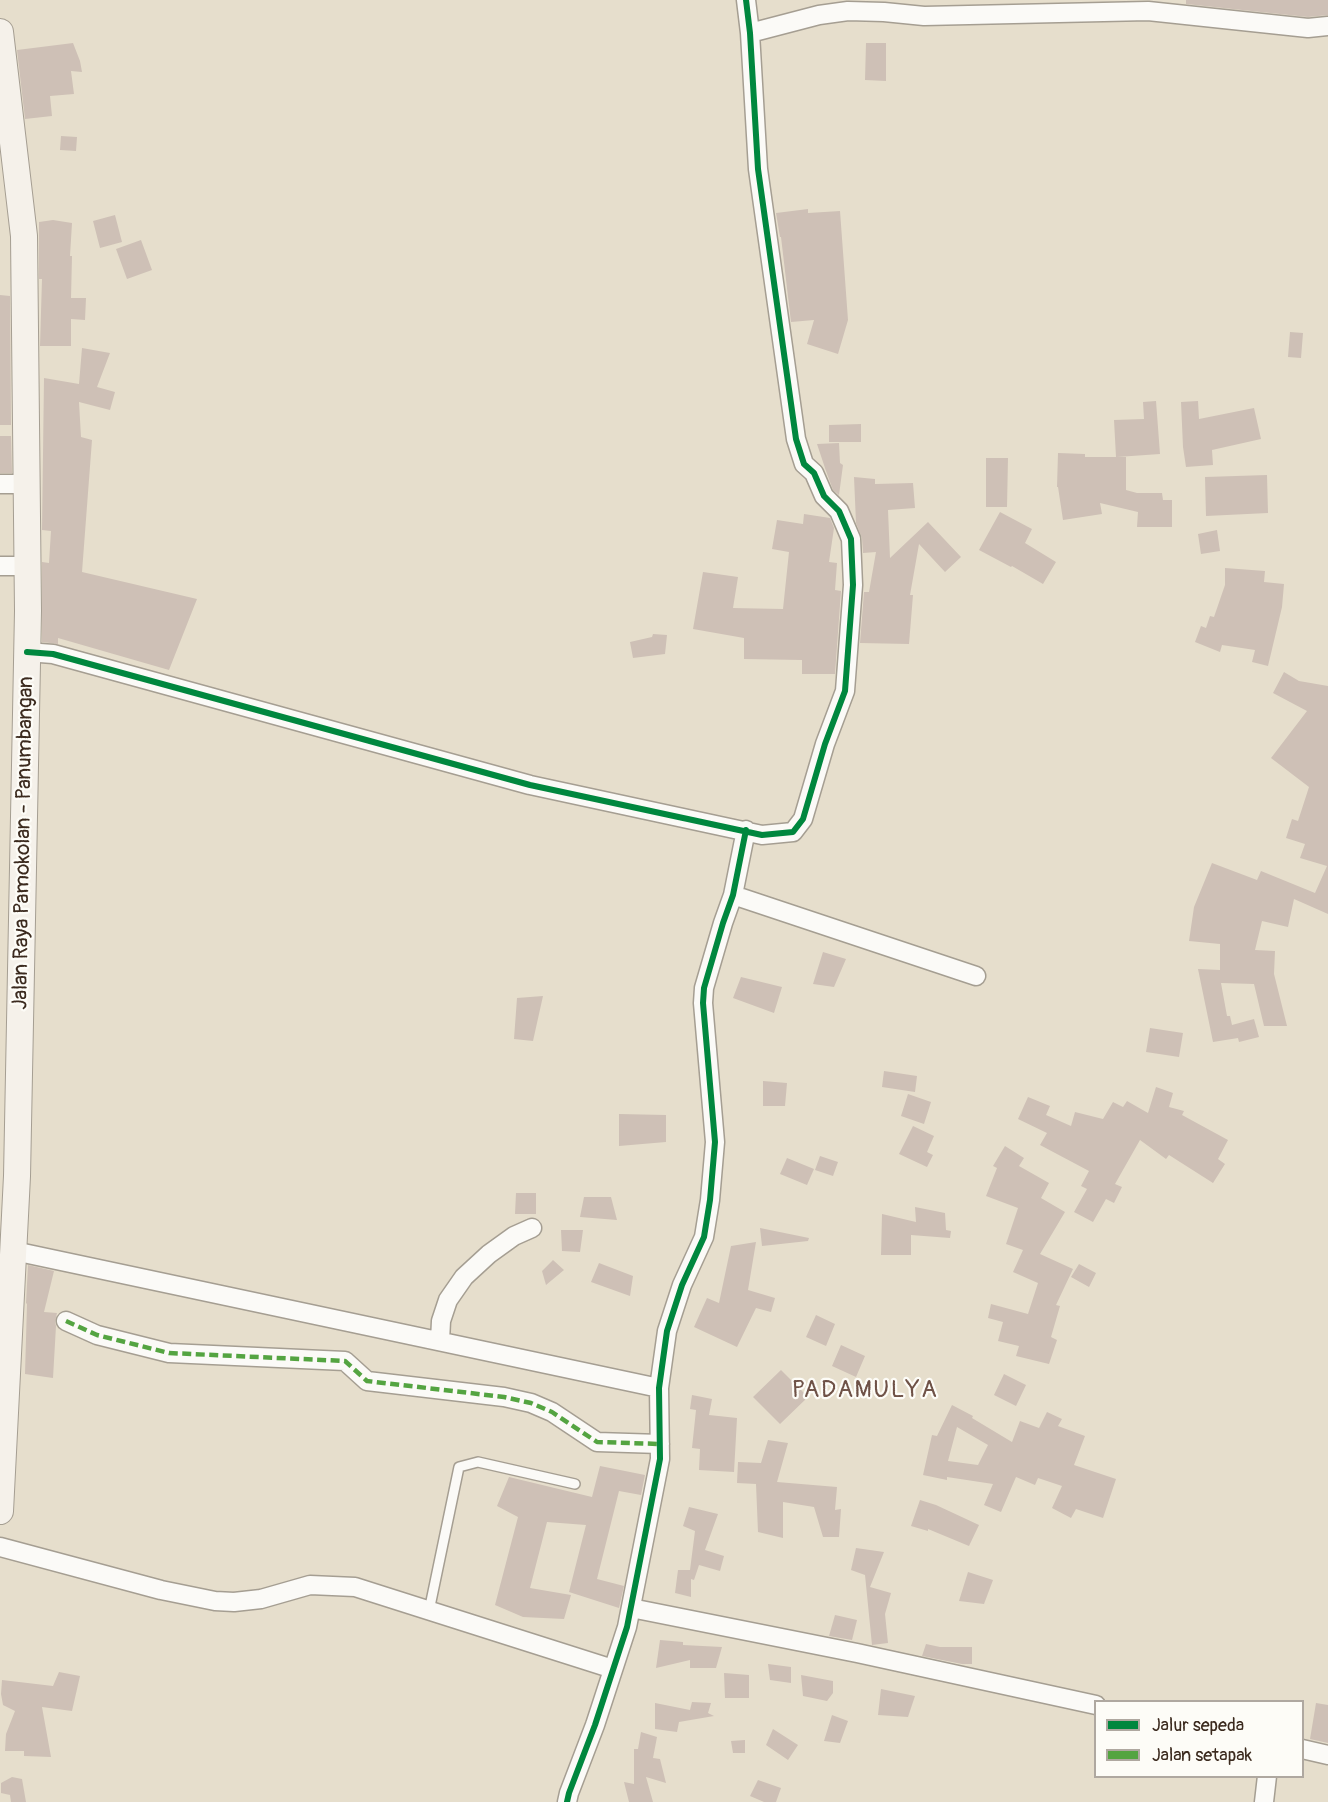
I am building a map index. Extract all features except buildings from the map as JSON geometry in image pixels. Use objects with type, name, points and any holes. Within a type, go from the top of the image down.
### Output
[{"type":"main road","name":"Jalan Raya Pamokolan - Panumbangan","points":[[0,32],[24,236],[28,566],[14,1251],[0,1511]]},
{"type":"street","points":[[27,652],[53,654],[530,785],[762,835],[792,832],[803,819],[825,744],[845,691],[853,585],[851,539],[839,511],[824,496],[814,473],[804,464],[796,439],[758,169],[746,0]]},
{"type":"street","points":[[750,33],[848,10],[924,16],[1149,11],[1308,28],[1328,26]]},
{"type":"street","points":[[0,484],[27,484]]},
{"type":"street","points":[[0,566],[28,566]]},
{"type":"street","points":[[567,1802],[627,1627],[660,1459],[658,1388],[667,1331],[682,1286],[704,1237],[715,1142],[703,1003],[707,977],[733,896],[746,830]]},
{"type":"street","points":[[733,896],[976,976]]},
{"type":"street","points":[[440,1341],[441,1321],[448,1300],[464,1277],[489,1254],[514,1236],[532,1228]]},
{"type":"street","points":[[14,1251],[658,1388]]},
{"type":"street","points":[[66,1321],[98,1335],[169,1353],[345,1361],[367,1381],[504,1396],[531,1403],[552,1412],[597,1442],[660,1444]]},
{"type":"street","points":[[0,1547],[160,1590],[215,1601],[234,1602],[261,1599],[310,1586],[356,1587],[613,1669]]},
{"type":"street","points":[[631,1608],[1094,1704]]},
{"type":"street","points":[[1304,1749],[1328,1755]]},
{"type":"street","points":[[1264,1802],[1267,1778]]},
{"type":"lane","points":[[429,1611],[459,1467],[478,1462],[574,1484]]},
{"type":"marked path","points":[[66,1321],[97,1335],[169,1353],[345,1361],[367,1381],[504,1397],[531,1403],[552,1412],[597,1442],[660,1444]]},
{"type":"cycle path","points":[[27,652],[53,654],[530,785],[762,835],[793,832],[803,819],[825,744],[845,691],[853,585],[851,539],[839,511],[824,496],[814,473],[804,464],[796,439],[758,169],[746,0]]},
{"type":"cycle path","points":[[567,1802],[627,1627],[660,1459],[659,1388],[667,1331],[682,1285],[704,1237],[715,1142],[703,1003],[704,988],[733,895],[746,830]]},
{"type":"district","name":"PADAMULYA","points":[[865,1391]]}]
